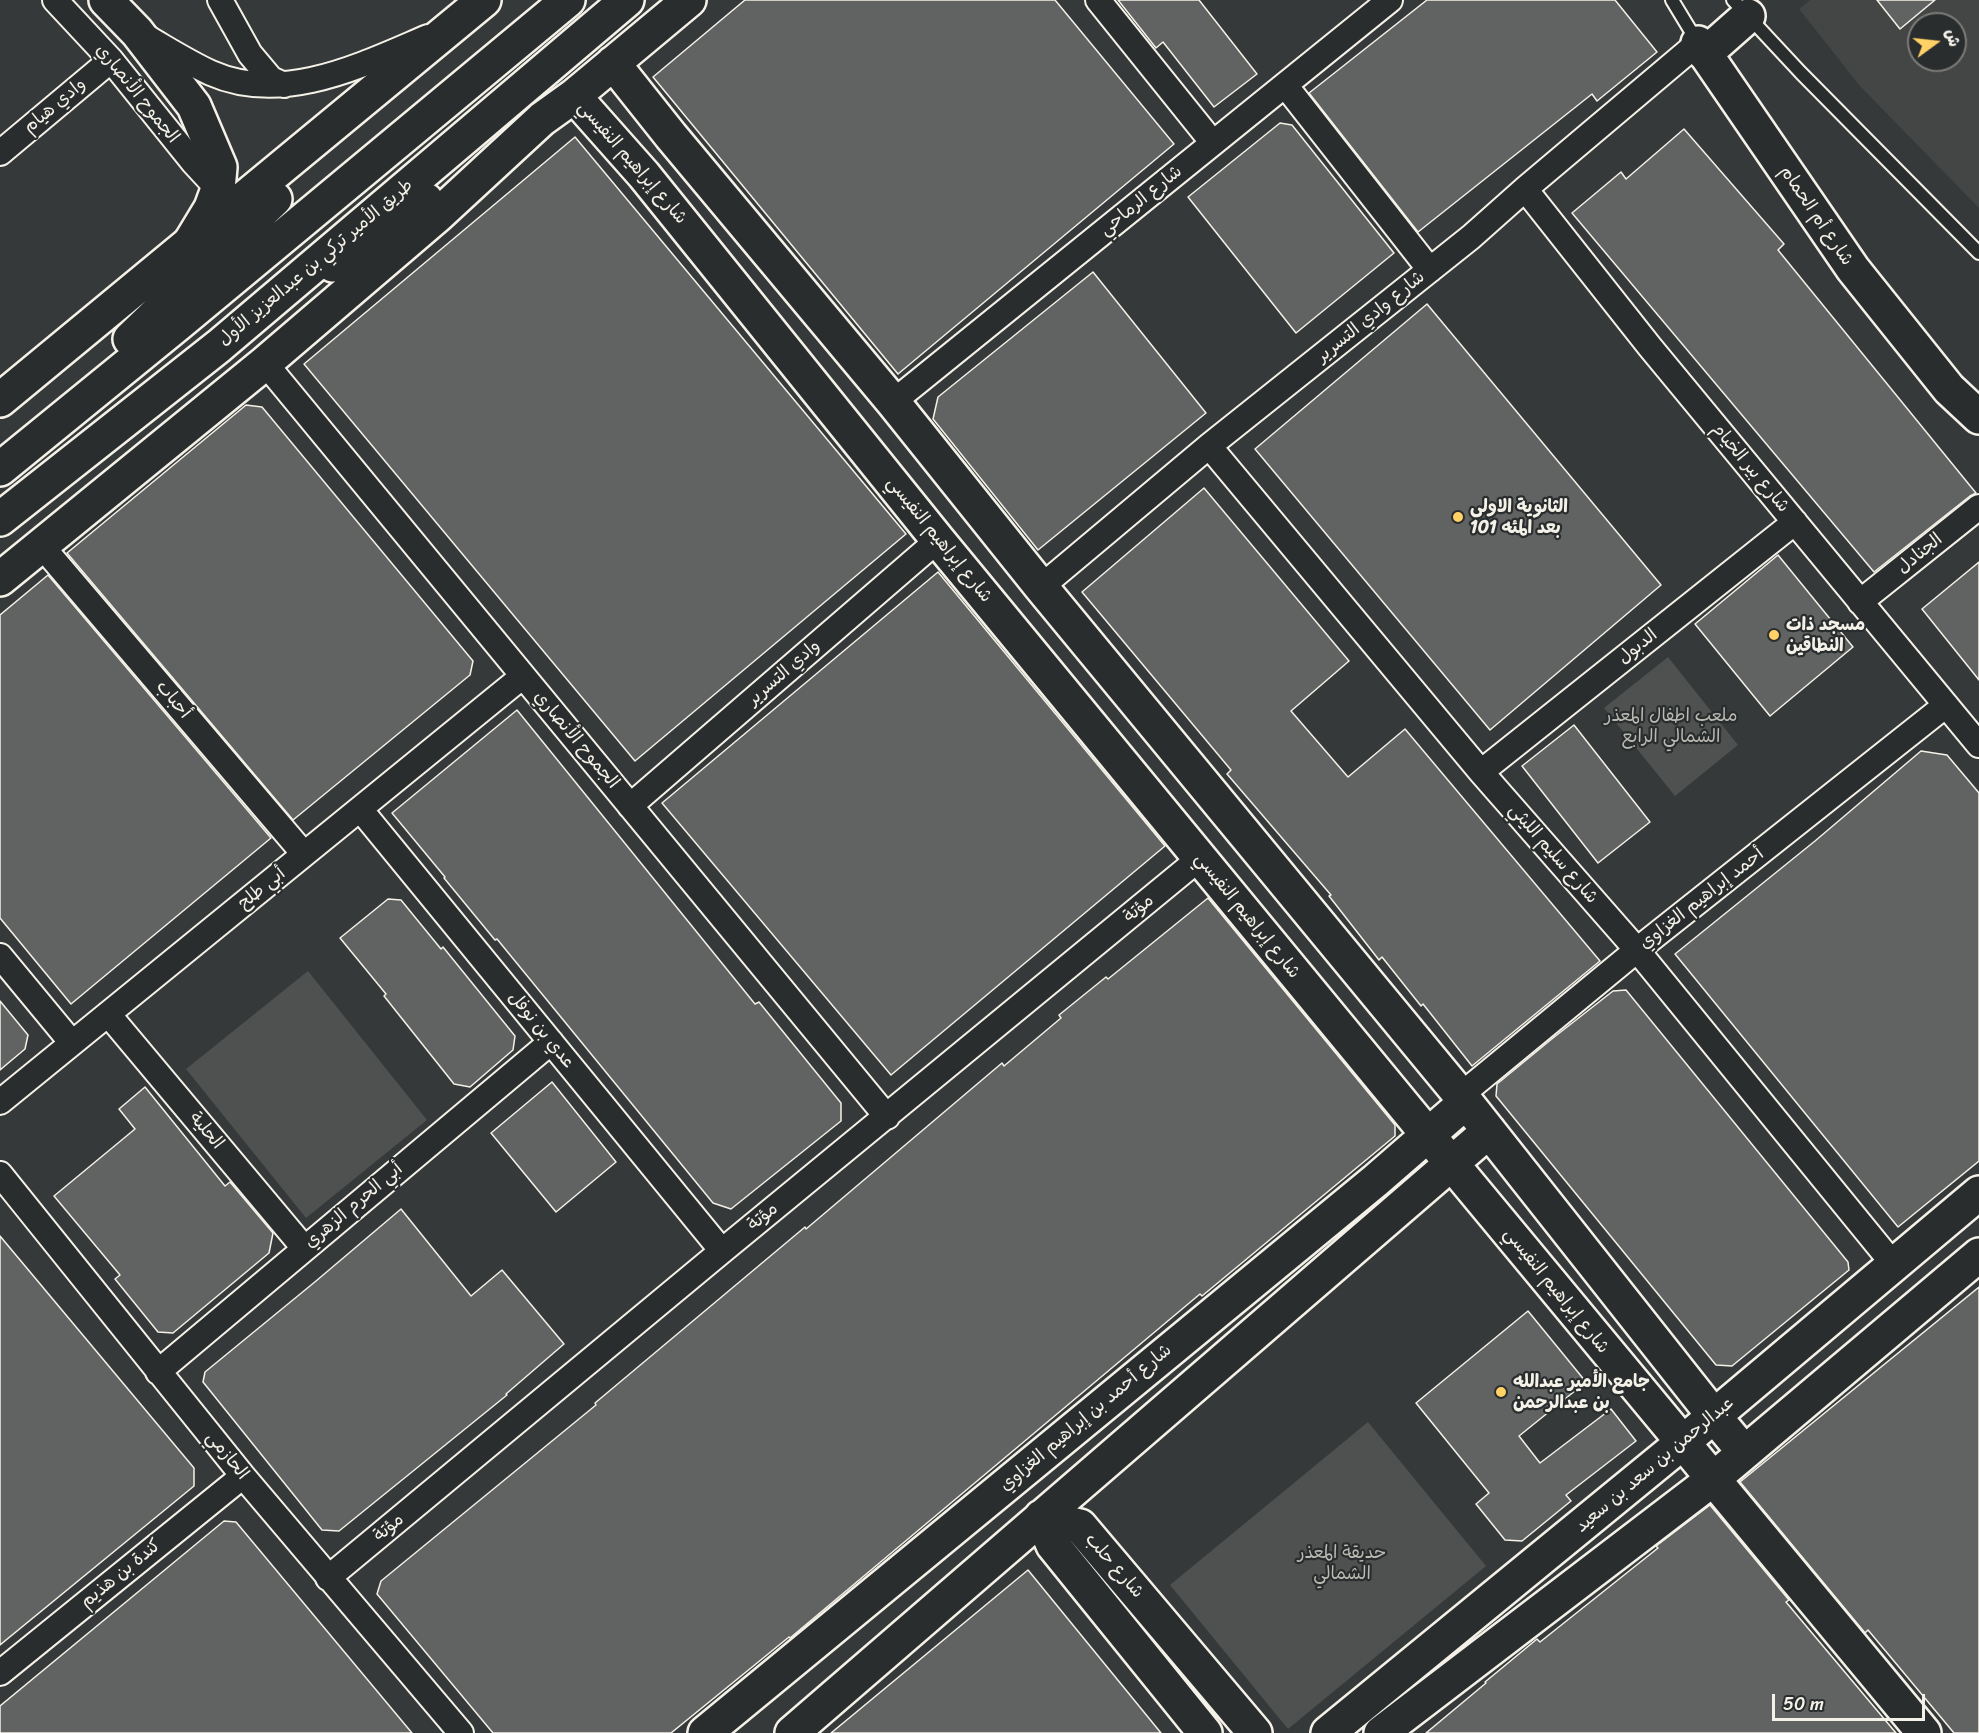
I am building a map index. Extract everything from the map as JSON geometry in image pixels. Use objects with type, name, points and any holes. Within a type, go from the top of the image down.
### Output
[{"type":"street","name":"الجموح الأنصاري","points":[[56,0],[111,60],[193,162],[218,189]]},
{"type":"street","points":[[106,0],[137,32],[194,106],[220,167],[218,189],[211,208],[189,245]]},
{"type":"street","points":[[220,0],[250,54],[271,80],[284,85]]},
{"type":"street","points":[[0,400],[484,0]]},
{"type":"street","points":[[4,466],[568,0]]},
{"type":"street","name":"طريق الأمير تركي بن عبدالعزيز الأول","points":[[0,519],[219,345],[627,0]]},
{"type":"street","points":[[219,345],[574,96],[688,0]]},
{"type":"street","points":[[1098,0],[1213,143]]},
{"type":"street","name":"شارع الرماحي","points":[[891,399],[1390,0]]},
{"type":"street","points":[[1702,49],[1740,8]]},
{"type":"street","points":[[137,32],[213,74],[245,82],[284,85],[306,82],[367,63],[453,27]]},
{"type":"street","points":[[4,466],[107,361],[453,27]]},
{"type":"street","name":"شارع وادي التسرير","points":[[1041,587],[1209,446],[1472,237],[1525,189],[1702,49]]},
{"type":"street","name":"شارع أم الحمام","points":[[1702,49],[1853,269],[1949,389],[1979,417]]},
{"type":"street","name":"وادي هيام","points":[[0,153],[111,60]]},
{"type":"street","points":[[613,63],[671,136],[891,399],[1041,587],[1463,1098],[1744,1452]]},
{"type":"street","points":[[1285,85],[1430,270]]},
{"type":"street","name":"شارع إبراهيم النفيسي","points":[[574,96],[644,175],[938,540],[1712,1480],[1924,1733]]},
{"type":"street","points":[[0,579],[265,363],[438,215],[542,119]]},
{"type":"street","points":[[644,175],[625,149],[622,140],[628,125],[638,119],[646,120],[656,124],[671,136]]},
{"type":"street","name":"شارع بير الخيام","points":[[1525,189],[1650,347],[1979,745]]},
{"type":"street","name":"الجموح الأنصاري","points":[[265,363],[887,1117]]},
{"type":"street","points":[[849,428],[891,399]]},
{"type":"street","name":"شارع سليم الليثي","points":[[1209,446],[1481,772],[1636,950],[1894,1265]]},
{"type":"street","name":"الجنادل","points":[[1860,602],[1979,507]]},
{"type":"street","name":"الدبول","points":[[1481,772],[1795,522]]},
{"type":"street","name":"وادي التسرير","points":[[630,806],[938,540]]},
{"type":"street","name":"أحباب","points":[[41,545],[304,854]]},
{"type":"street","name":"أبي طلح","points":[[0,1102],[523,676]]},
{"type":"street","name":"أحمد إبراهيم الغزاوي","points":[[1463,1098],[1636,950],[1946,705]]},
{"type":"street","name":"عدي بن نوفل","points":[[360,809],[722,1251]]},
{"type":"street","name":"مؤتة","points":[[328,1578],[1200,858]]},
{"type":"street","points":[[0,956],[72,1043]]},
{"type":"street","name":"الحلية","points":[[108,1014],[304,1248]]},
{"type":"street","name":"أبي الحرم الزهري","points":[[159,1372],[550,1042]]},
{"type":"street","name":"شارع أحمد بن إبراهيم الغزاوي","points":[[705,1733],[1375,1181],[1428,1135],[1463,1098]]},
{"type":"street","points":[[792,1733],[1488,1131]]},
{"type":"street","name":"الحازمي","points":[[0,1174],[243,1476],[461,1733]]},
{"type":"street","name":"عبدالرحمن بن سعد بن سعيد","points":[[1328,1733],[1682,1443],[1979,1193]]},
{"type":"street","points":[[1381,1733],[1712,1480],[1979,1255]]},
{"type":"street","name":"كندة بن هذيم","points":[[0,1673],[243,1476]]},
{"type":"street","name":"شارع حلب","points":[[1041,1517],[1053,1545],[1204,1733]]},
{"type":"street","name":"شارع حلب","points":[[1041,1517],[1080,1526],[1255,1733]]},
{"type":"lane","name":"شارع أم الحمام","points":[[1672,0],[1702,49]]},
{"type":"lane","points":[[1740,8],[1976,245]]},
{"type":"shaded area","points":[[1810,0],[1979,0],[1979,208],[1860,86],[1799,9]]},
{"type":"green space","name":"ملعب اطفال المعذر الشمالي الرابع","points":[[1668,657],[1738,745],[1675,796],[1604,708]]},
{"type":"green space","points":[[308,971],[427,1120],[306,1218],[186,1069]]},
{"type":"green space","name":"حديقة المعذر الشمالي","points":[[1368,1422],[1486,1566],[1288,1729],[1170,1585]]},
{"type":"building","points":[[745,0],[1055,0],[1174,144],[898,374],[653,77]]},
{"type":"building","points":[[1118,0],[1199,0],[1257,74],[1214,107],[1163,42],[1156,48]]},
{"type":"building","points":[[1427,0],[1615,0],[1657,52],[1597,101],[1592,94],[1418,232],[1309,93]]},
{"type":"building","points":[[1877,0],[1935,0],[1921,12],[1907,12],[1907,23],[1900,29]]},
{"type":"building","points":[[1280,123],[1292,125],[1394,253],[1296,333],[1188,197]]},
{"type":"building","points":[[1684,129],[1784,244],[1778,250],[1976,493],[1874,572],[1572,213],[1621,172],[1626,179]]},
{"type":"building","points":[[575,137],[906,534],[635,761],[304,364]]},
{"type":"building","points":[[1093,272],[1206,413],[1038,550],[933,419],[938,397]]},
{"type":"building","name":"الثانوية الاولى بعد المئه 101","points":[[1427,304],[1661,585],[1490,730],[1255,449]]},
{"type":"building","points":[[246,405],[262,407],[473,661],[470,675],[293,820],[67,553]]},
{"type":"building","points":[[1204,488],[1349,661],[1291,711],[1348,777],[1405,729],[1600,961],[1472,1066],[1382,957],[1379,960],[1329,896],[1331,895],[1227,774],[1231,770],[1082,592]]},
{"type":"building","name":"مسجد ذات النطاقين","points":[[1778,555],[1853,647],[1770,716],[1695,624]]},
{"type":"building","points":[[1979,562],[1979,680],[1922,609]]},
{"type":"building","points":[[938,572],[1165,846],[891,1075],[662,803]]},
{"type":"building","points":[[48,575],[271,838],[71,1004],[0,918],[0,615]]},
{"type":"building","points":[[517,710],[755,1004],[759,1002],[841,1103],[841,1121],[731,1209],[713,1203],[392,813]]},
{"type":"building","points":[[1574,725],[1650,822],[1598,863],[1522,766]]},
{"type":"building","points":[[1921,751],[1947,755],[1979,793],[1979,1161],[1898,1227],[1675,954],[1815,841]]},
{"type":"building","points":[[1208,898],[1395,1125],[1395,1136],[1202,1296],[1200,1294],[790,1638],[671,1733],[493,1733],[377,1594],[381,1581],[596,1405],[595,1403],[1002,1063],[1004,1066],[1061,1018],[1059,1015],[1106,977],[1108,979]]},
{"type":"building","points":[[388,899],[401,900],[441,949],[443,947],[515,1036],[513,1050],[470,1087],[454,1084],[340,938]]},
{"type":"building","points":[[1626,990],[1848,1262],[1849,1270],[1732,1366],[1716,1365],[1496,1096],[1497,1084],[1553,1038],[1613,991]]},
{"type":"building","points":[[0,1001],[28,1035],[25,1049],[0,1070]]},
{"type":"building","points":[[552,1082],[616,1162],[556,1212],[491,1133]]},
{"type":"building","points":[[145,1087],[225,1186],[230,1182],[273,1233],[269,1253],[173,1333],[158,1332],[115,1279],[120,1275],[54,1196],[135,1129],[119,1109]]},
{"type":"building","points":[[401,1209],[471,1296],[502,1270],[564,1344],[507,1395],[339,1531],[322,1530],[203,1382],[205,1372]]},
{"type":"building","points":[[0,1236],[194,1468],[194,1486],[0,1645]]},
{"type":"building","points":[[1979,1287],[1979,1733],[1954,1733],[1868,1630],[1865,1633],[1740,1482]]},
{"type":"building","points":[[1528,1311],[1586,1382],[1519,1436],[1540,1463],[1611,1409],[1636,1441],[1566,1495],[1571,1501],[1522,1541],[1505,1540],[1476,1504],[1489,1493],[1416,1403]]},
{"type":"building","points":[[1710,1505],[1789,1600],[1786,1602],[1896,1733],[1426,1733],[1537,1639],[1540,1642],[1658,1548],[1656,1546]]},
{"type":"building","points":[[224,1521],[236,1522],[412,1733],[0,1733],[0,1706]]},
{"type":"building","points":[[1028,1570],[1161,1733],[831,1733]]},
{"type":"place","name":"الثانوية الاولى بعد المئه 101","points":[[1458,517]]},
{"type":"place","name":"مسجد ذات النطاقين","points":[[1774,635]]},
{"type":"place","name":"جامع الأمير عبدالله بن عبدالرحمن","points":[[1501,1392]]}]
